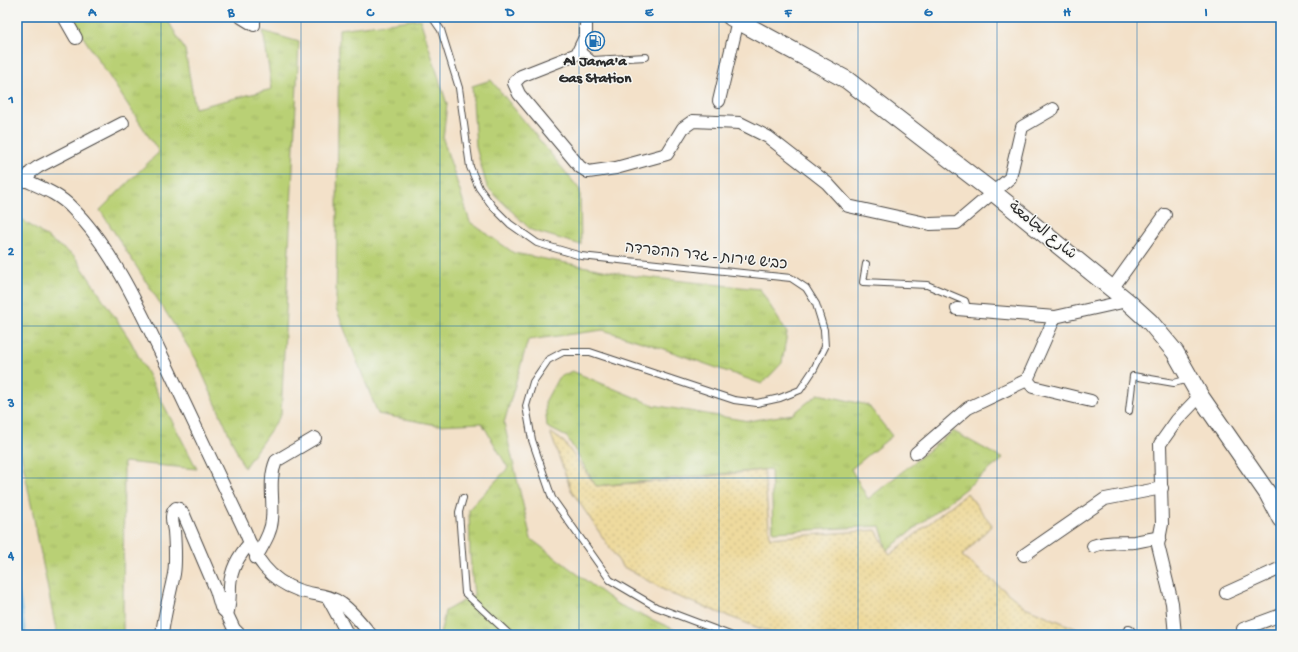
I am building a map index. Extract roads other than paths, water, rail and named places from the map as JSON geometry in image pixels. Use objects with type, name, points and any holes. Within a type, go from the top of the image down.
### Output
[{"type":"main road","name":"شارع الجامعة","points":[[740,18],[847,80],[994,193],[1127,301],[1150,322],[1175,352],[1200,396],[1268,494],[1281,518]]},
{"type":"street","points":[[64,17],[76,38]]},
{"type":"street","points":[[241,17],[254,25],[254,17]]},
{"type":"street","points":[[586,17],[586,35],[578,54],[521,76],[514,83],[523,99],[580,167],[588,172],[616,168],[667,154],[683,128],[693,121],[740,124],[768,137],[827,183],[848,206],[930,224],[957,223],[1010,178],[1022,127],[1053,110]]},
{"type":"street","points":[[719,101],[740,18]]},
{"type":"street","points":[[21,179],[38,167],[123,123]]},
{"type":"street","points":[[21,179],[54,194],[72,207],[108,255],[140,309],[256,558],[274,577],[298,590],[341,603],[357,617],[370,635]]},
{"type":"street","points":[[1112,289],[1165,215]]},
{"type":"street","points":[[963,310],[1055,317],[1127,301]]},
{"type":"street","points":[[916,453],[968,408],[1028,380],[1055,317]]},
{"type":"street","points":[[1028,380],[1033,387],[1091,401]]},
{"type":"street","points":[[1175,635],[1172,603],[1158,545],[1162,524],[1160,444],[1177,420],[1200,396]]},
{"type":"street","points":[[256,558],[269,534],[272,521],[272,477],[276,461],[315,438]]},
{"type":"street","points":[[1024,555],[1105,499],[1162,488]]},
{"type":"street","points":[[162,635],[174,574],[175,550],[172,516],[173,510],[176,508],[179,509],[190,527],[216,590],[221,607],[226,612],[234,628],[240,635]]},
{"type":"street","points":[[1093,546],[1104,542],[1136,542],[1148,538],[1160,538]]},
{"type":"street","points":[[226,612],[230,604],[230,584],[234,564],[250,543]]},
{"type":"street","points":[[1226,593],[1281,568]]},
{"type":"street","points":[[328,598],[345,626],[348,635]]},
{"type":"street","points":[[1243,629],[1281,615]]},
{"type":"lane","name":"כביש שירות - גדר ההפרדה","points":[[432,17],[441,30],[459,88],[470,168],[493,207],[510,224],[537,243],[581,256],[791,278],[806,288],[816,304],[824,330],[825,347],[814,369],[800,390],[780,398],[757,403],[734,400],[590,352],[562,352],[548,360],[533,382],[526,406],[532,440],[552,498],[610,580],[656,606],[730,635]]},
{"type":"lane","points":[[580,49],[593,60],[646,57]]},
{"type":"lane","points":[[866,264],[863,282],[926,285],[965,301],[963,310]]},
{"type":"lane","points":[[1129,411],[1133,376],[1174,383],[1190,379]]},
{"type":"lane","points":[[463,498],[459,512],[465,593],[510,635]]},
{"type":"waterway","points":[[17,586],[25,635]]},
{"type":"place","name":"Al Jama'a Gas Station","points":[[595,41]]}]
